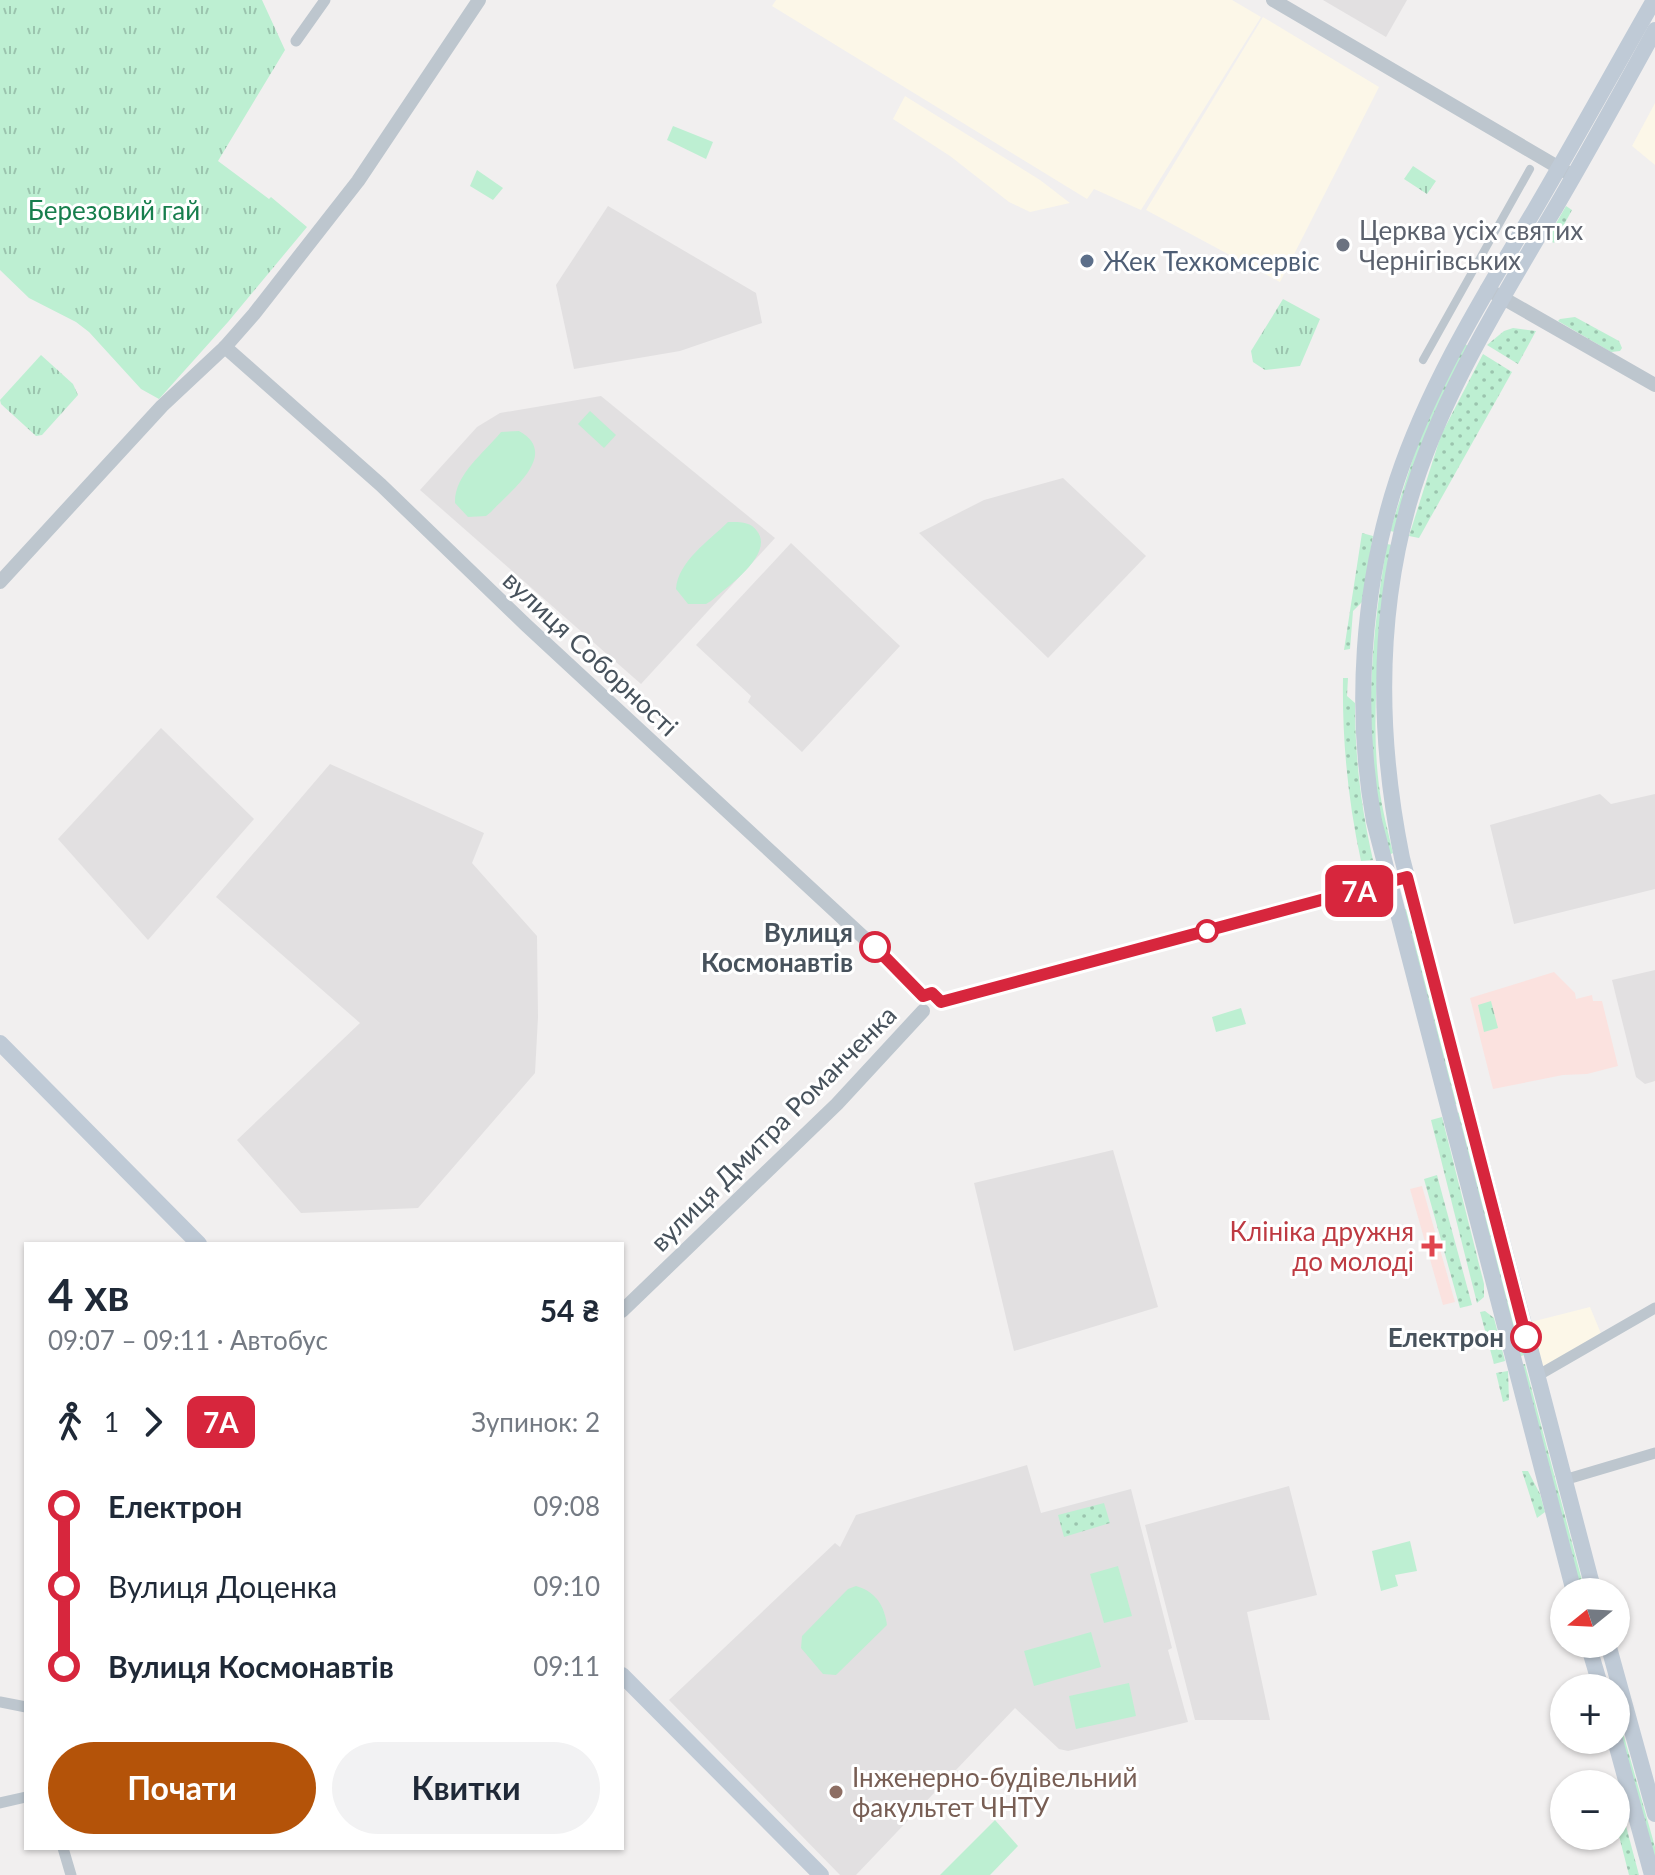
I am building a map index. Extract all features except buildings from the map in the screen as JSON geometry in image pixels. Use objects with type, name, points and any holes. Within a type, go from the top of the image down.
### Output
[{"type":"main road","points":[[1590,1578],[1407,877],[1390,796],[1384,738],[1384,663],[1393,578],[1410,503],[1427,452],[1453,392],[1654,0]]},
{"type":"main road","points":[[1570,1578],[1388,883],[1368,787],[1366,660],[1374,581],[1389,507],[1412,440],[1440,378],[1487,289],[1566,172],[1655,30]]},
{"type":"main road","points":[[0,1043],[197,1242]]},
{"type":"main road","points":[[1612,1658],[1655,1814]]},
{"type":"main road","points":[[624,1677],[821,1875]]},
{"type":"main road","points":[[1619,1754],[1652,1875]]},
{"type":"street","points":[[296,41],[325,0]]},
{"type":"street","points":[[0,582],[162,406],[225,347],[300,257],[358,181],[479,0]]},
{"type":"street","points":[[1273,0],[1566,172]]},
{"type":"street","points":[[1423,360],[1463,281],[1530,169]]},
{"type":"street","points":[[1487,289],[1655,385]]},
{"type":"street","name":"вулиця Соборності","points":[[225,347],[381,485],[515,615],[875,948],[923,1004]]},
{"type":"street","points":[[923,1004],[929,1014],[935,1013],[940,1009],[941,1002],[1407,877]]},
{"type":"street","name":"вулиця Дмитра Романченка","points":[[624,1309],[837,1104],[923,1004]]},
{"type":"street","points":[[1537,1376],[1655,1308]]},
{"type":"street","points":[[1564,1480],[1655,1453]]},
{"type":"street","points":[[0,1702],[24,1707]]},
{"type":"street","points":[[0,1803],[24,1797]]},
{"type":"street","points":[[64,1850],[71,1875]]},
{"type":"shaded area","points":[[776,0],[1232,0],[1261,17],[1141,210],[1094,189],[1087,199],[772,6]]},
{"type":"shaded area","points":[[1323,0],[1407,0],[1386,37]]},
{"type":"shaded area","points":[[1263,17],[1379,87],[1280,282],[1146,210]]},
{"type":"shaded area","points":[[905,96],[1040,180],[1070,203],[1030,212],[1009,202],[950,156],[893,119]]},
{"type":"shaded area","points":[[1655,103],[1655,165],[1632,146]]},
{"type":"shaded area","points":[[608,206],[756,293],[762,323],[680,351],[574,369],[556,285]]},
{"type":"shaded area","points":[[601,396],[775,538],[641,684],[420,490],[477,427],[500,413]]},
{"type":"shaded area","points":[[1063,478],[1146,556],[1048,658],[919,533],[984,500]]},
{"type":"shaded area","points":[[791,543],[900,646],[802,752],[748,702],[751,696],[696,645]]},
{"type":"shaded area","points":[[161,728],[254,819],[148,940],[58,839]]},
{"type":"shaded area","points":[[330,764],[484,833],[472,863],[537,936],[535,1073],[418,1208],[301,1213],[237,1140],[360,1023],[216,897]]},
{"type":"shaded area","points":[[1600,794],[1611,804],[1655,794],[1655,889],[1514,924],[1490,825]]},
{"type":"shaded area","points":[[1655,970],[1655,1081],[1645,1084],[1636,1077],[1612,980]]},
{"type":"shaded area","points":[[1554,972],[1575,993],[1576,999],[1592,995],[1593,1001],[1602,1001],[1618,1066],[1493,1089],[1470,998]]},
{"type":"shaded area","points":[[1113,1150],[1158,1307],[1014,1351],[974,1183]]},
{"type":"shaded area","name":"Клініка дружня до молоді","points":[[1422,1186],[1455,1302],[1443,1305],[1410,1189]]},
{"type":"shaded area","points":[[1590,1307],[1602,1336],[1544,1373],[1531,1322]]},
{"type":"shaded area","points":[[1027,1465],[1041,1513],[1131,1489],[1188,1722],[1068,1751],[1059,1749],[1015,1708],[856,1875],[840,1875],[669,1700],[835,1543],[840,1547],[856,1515]]},
{"type":"shaded area","points":[[1289,1486],[1317,1595],[1247,1612],[1270,1720],[1195,1720],[1145,1525]]},
{"type":"green space","name":"Березовий гай","points":[[0,0],[262,0],[285,50],[218,161],[269,199],[271,197],[307,227],[159,399],[141,389],[89,332],[29,298],[0,270]]},
{"type":"green space","points":[[673,126],[713,142],[706,159],[667,140]]},
{"type":"green space","points":[[1413,166],[1436,181],[1427,194],[1404,179]]},
{"type":"green space","points":[[477,170],[503,188],[493,200],[470,186]]},
{"type":"green space","points":[[1566,206],[1572,210],[1554,243],[1547,239]]},
{"type":"green space","points":[[1283,299],[1320,319],[1300,366],[1265,370],[1253,362],[1251,351]]},
{"type":"green space","points":[[1575,317],[1619,341],[1620,351],[1611,352],[1558,321]]},
{"type":"green space","points":[[1513,328],[1536,331],[1518,364],[1487,345],[1504,331]]},
{"type":"green space","points":[[1464,343],[1468,346],[1413,467],[1395,532],[1390,531],[1419,439]]},
{"type":"green space","points":[[1483,354],[1512,372],[1419,538],[1409,536],[1441,435]]},
{"type":"green space","points":[[41,355],[73,384],[78,395],[42,435],[36,436],[0,400]]},
{"type":"green space","points":[[590,411],[616,435],[604,448],[578,424]]},
{"type":"green space","points":[[519,431],[531,440],[535,450],[528,472],[486,516],[468,517],[455,503],[459,483],[501,432]]},
{"type":"green space","points":[[728,522],[751,525],[761,540],[760,550],[747,569],[711,601],[688,604],[676,589],[682,569]]},
{"type":"green space","points":[[1362,533],[1373,536],[1362,602],[1353,611],[1350,649],[1344,650]]},
{"type":"green space","points":[[1387,544],[1392,545],[1378,665],[1375,725],[1379,786],[1393,853],[1389,855],[1374,789],[1371,727],[1375,635]]},
{"type":"green space","points":[[1343,678],[1348,678],[1347,696],[1355,703],[1360,782],[1373,860],[1361,861],[1353,816],[1345,747]]},
{"type":"green space","points":[[1407,909],[1458,1104],[1454,1104],[1403,910]]},
{"type":"green space","points":[[1491,1001],[1498,1028],[1484,1032],[1478,1005]]},
{"type":"green space","points":[[1241,1008],[1246,1024],[1216,1032],[1212,1017]]},
{"type":"green space","points":[[1460,1112],[1524,1355],[1519,1357],[1457,1113]]},
{"type":"green space","points":[[1442,1117],[1484,1284],[1484,1297],[1477,1303],[1431,1120]]},
{"type":"green space","points":[[1437,1175],[1472,1305],[1460,1308],[1424,1179]]},
{"type":"green space","points":[[1485,1311],[1494,1318],[1505,1361],[1494,1364],[1480,1312]]},
{"type":"green space","points":[[1525,1364],[1581,1578],[1577,1578],[1521,1365]]},
{"type":"green space","points":[[1508,1371],[1509,1400],[1503,1402],[1496,1373]]},
{"type":"green space","points":[[1522,1471],[1528,1471],[1540,1494],[1545,1512],[1537,1518]]},
{"type":"green space","points":[[1104,1503],[1110,1523],[1064,1537],[1058,1515]]},
{"type":"green space","points":[[1410,1541],[1417,1571],[1395,1575],[1398,1586],[1381,1591],[1372,1551]]},
{"type":"green space","points":[[1118,1566],[1132,1616],[1104,1623],[1090,1574]]},
{"type":"green space","points":[[856,1586],[878,1600],[887,1625],[836,1675],[823,1674],[801,1648],[802,1636],[848,1589]]},
{"type":"green space","points":[[1091,1632],[1101,1667],[1034,1686],[1024,1651]]},
{"type":"green space","points":[[1129,1683],[1136,1716],[1076,1729],[1069,1696]]},
{"type":"green space","points":[[1625,1754],[1629,1754],[1655,1847],[1655,1859],[1630,1770]]},
{"type":"green space","points":[[995,1820],[1018,1846],[990,1875],[940,1875]]},
{"type":"green space","points":[[1630,1841],[1639,1875],[1629,1875],[1623,1850],[1630,1850]]},
{"type":"bus line","name":"7А","points":[[875,947],[923,996],[932,993],[941,1002],[1407,877],[1526,1337]]},
{"type":"place","name":"Церква усіх святих Чернігівських","points":[[1343,245]]},
{"type":"place","name":"Жек Техкомсервіс","points":[[1087,261]]},
{"type":"place","name":"Вулиця Космонавтів","points":[[875,947]]},
{"type":"place","name":"Клініка дружня до молоді","points":[[1432,1246]]},
{"type":"place","name":"Електрон","points":[[1526,1337]]},
{"type":"place","name":"Інженерно-будівельний факультет ЧНТУ","points":[[836,1792]]}]
